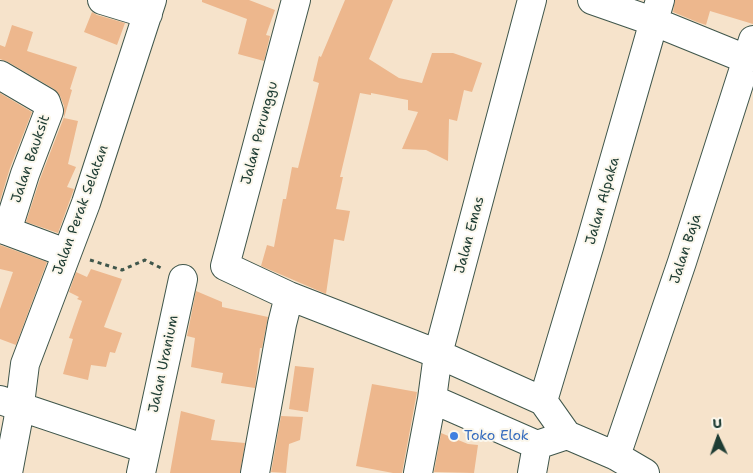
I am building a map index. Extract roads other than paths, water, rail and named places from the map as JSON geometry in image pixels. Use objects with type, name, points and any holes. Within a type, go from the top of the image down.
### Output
[{"type":"street","points":[[102,0],[150,7]]},
{"type":"street","name":"Jalan Perunggu","points":[[289,296],[225,266],[296,0]]},
{"type":"street","name":"Jalan Emas","points":[[418,473],[432,399],[438,354],[532,0]]},
{"type":"street","points":[[592,0],[657,11],[750,49]]},
{"type":"street","name":"Jalan Perak Selatan","points":[[8,473],[10,404],[86,202],[150,7]]},
{"type":"street","name":"Jalan Alpaka","points":[[543,401],[657,11]]},
{"type":"street","name":"Jalan Baja","points":[[616,456],[682,262],[750,49]]},
{"type":"street","name":"Jalan Bauksit","points":[[0,75],[46,102],[49,111],[4,230]]},
{"type":"street","points":[[4,230],[66,253]]},
{"type":"street","name":"Jalan Uranium","points":[[10,404],[143,461],[183,279]]},
{"type":"street","points":[[255,473],[282,324],[289,296],[438,354],[543,401],[567,435],[616,456],[645,473]]},
{"type":"street","points":[[432,399],[536,445],[567,435]]},
{"type":"street","points":[[532,473],[536,445]]},
{"type":"place","name":"Toko Elok","points":[[454,436]]}]
